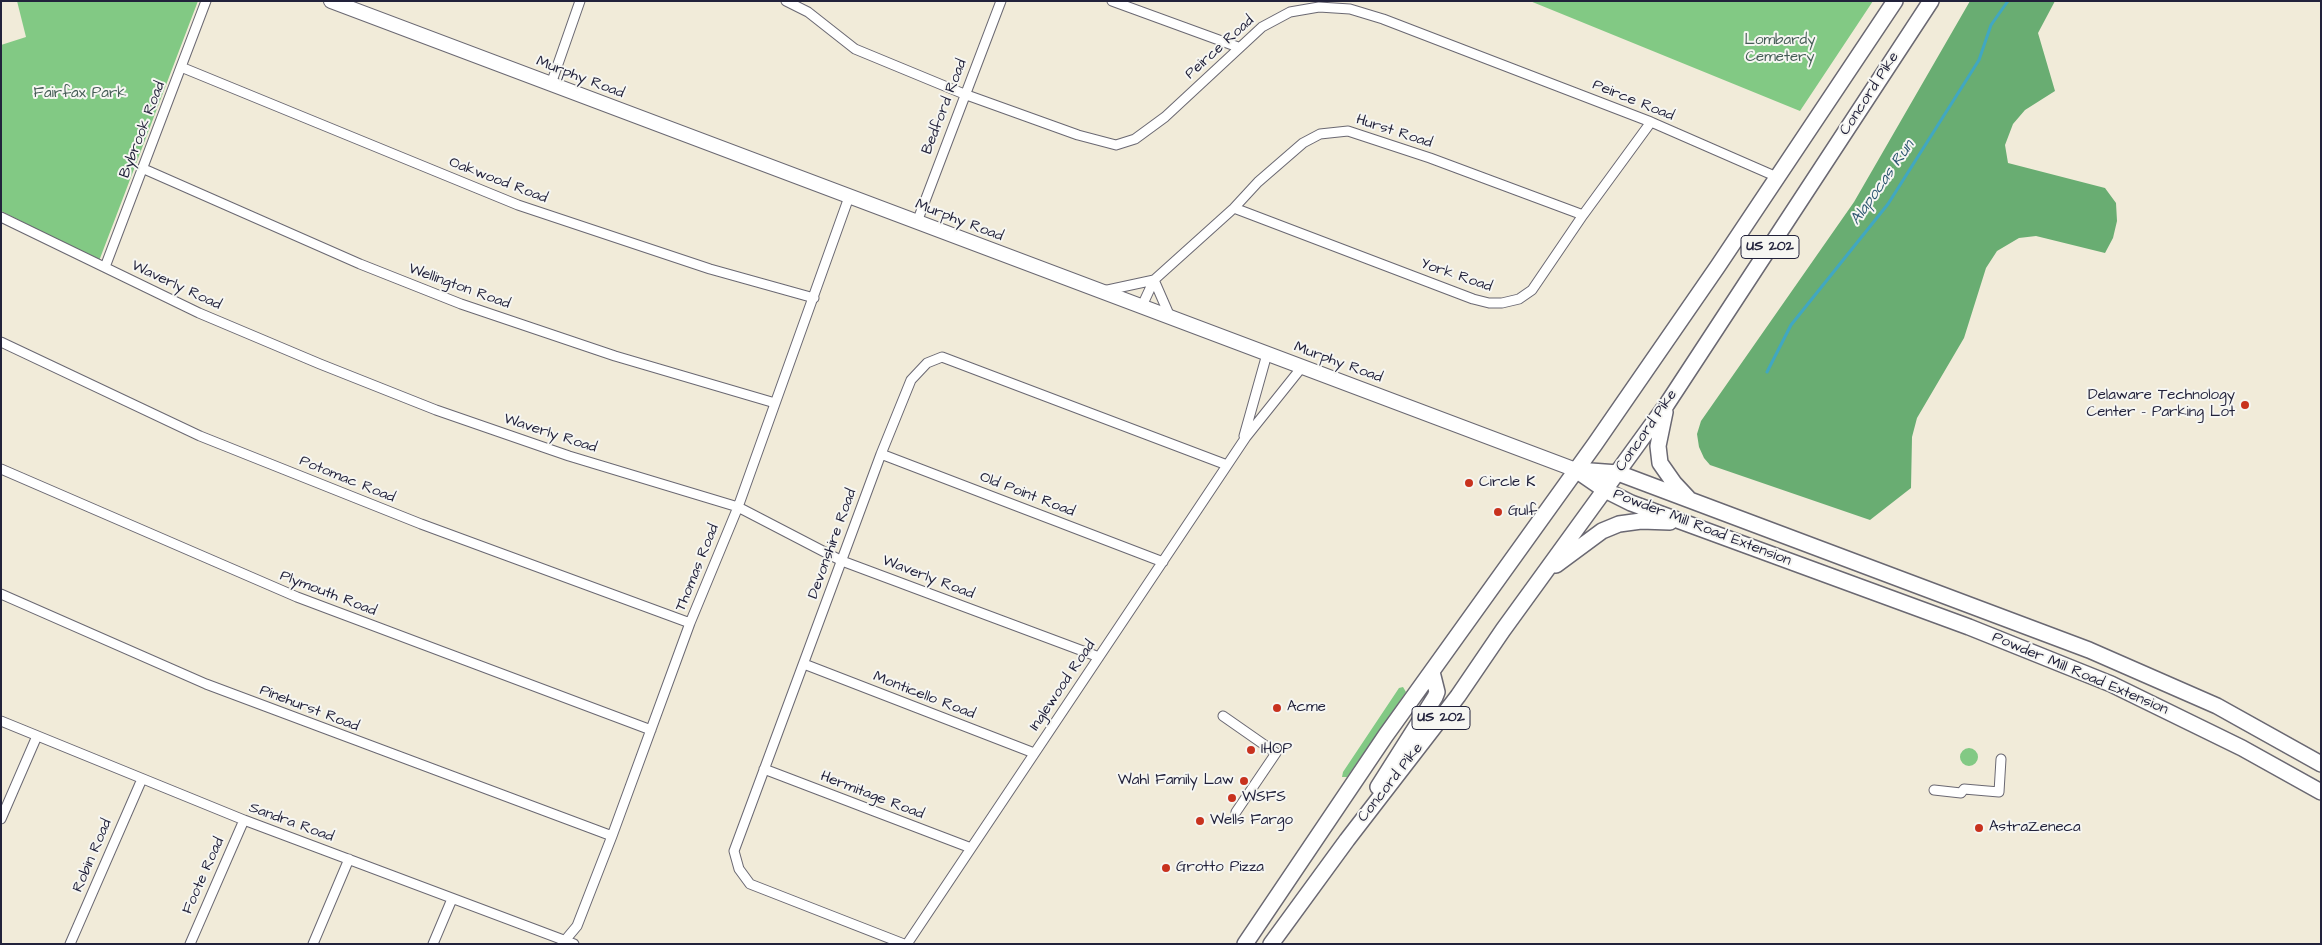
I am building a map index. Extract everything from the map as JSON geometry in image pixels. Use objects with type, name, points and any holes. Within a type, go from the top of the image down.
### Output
[{"type":"highway","name":"Concord Pike","points":[[1245,944],[1381,743],[1576,470],[1718,266],[1895,1]]},
{"type":"highway","name":"Concord Pike","points":[[1271,944],[1347,840],[1458,696],[1667,404],[1931,1]]},
{"type":"highway","points":[[1667,404],[1658,446],[1660,463],[1674,483],[1690,500]]},
{"type":"highway","name":"Powder Mill Road Extension","points":[[1576,470],[1618,473],[2089,650],[2216,706],[2321,764]]},
{"type":"highway","name":"Powder Mill Road Extension","points":[[1576,470],[1605,490],[1631,503],[1969,627],[2111,684],[2242,748],[2321,792]]},
{"type":"highway","points":[[1543,575],[1602,531],[1619,524],[1641,521],[1681,522]]},
{"type":"highway","points":[[1347,840],[1396,755],[1435,697],[1437,692],[1432,672]]},
{"type":"main road","name":"Murphy Road","points":[[331,1],[1141,308],[1576,470]]},
{"type":"street","name":"Bybrook Road","points":[[105,267],[144,169],[206,1]]},
{"type":"street","points":[[551,84],[580,1]]},
{"type":"street","name":"Peirce Road","points":[[786,1],[808,12],[855,49],[964,94],[1078,134],[1116,145],[1135,139],[1165,117],[1238,47],[1262,27],[1290,12],[1320,7],[1350,9],[1383,19],[1651,122],[1777,176]]},
{"type":"street","name":"Bedford Road","points":[[917,222],[964,94],[1001,1]]},
{"type":"street","points":[[1112,1],[1238,47]]},
{"type":"street","name":"Oakwood Road","points":[[181,67],[518,205],[710,269],[814,298]]},
{"type":"street","name":"York Road","points":[[1234,208],[1489,303],[1502,303],[1518,299],[1532,290],[1583,215],[1651,122]]},
{"type":"street","name":"Hurst Road","points":[[1141,308],[1154,280],[1234,208],[1258,182],[1302,143],[1320,134],[1348,131],[1430,158],[1583,215]]},
{"type":"street","name":"Wellington Road","points":[[144,169],[360,264],[461,304],[615,356],[775,403]]},
{"type":"street","name":"Thomas Road","points":[[563,942],[578,926],[690,623],[738,507],[849,197]]},
{"type":"street","name":"Waverly Road","points":[[1,217],[200,313],[436,410],[569,456],[738,507],[842,561],[1098,657]]},
{"type":"street","points":[[1099,292],[1154,280],[1171,319]]},
{"type":"street","name":"Potomac Road","points":[[1,342],[200,436],[421,524],[690,623]]},
{"type":"street","name":"Inglewood Road","points":[[1242,444],[1268,354]]},
{"type":"street","name":"Devonshire Road","points":[[906,944],[750,884],[738,869],[734,851],[881,454],[911,380],[926,363],[942,357],[1227,465]]},
{"type":"street","name":"Inglewood Road","points":[[906,944],[1227,465],[1302,367]]},
{"type":"street","name":"Old Point Road","points":[[881,454],[1162,562]]},
{"type":"street","name":"Plymouth Road","points":[[1,469],[297,597],[651,730]]},
{"type":"street","name":"Pinehurst Road","points":[[1,594],[206,684],[612,836]]},
{"type":"street","name":"Monticello Road","points":[[804,664],[1034,753]]},
{"type":"street","points":[[1224,716],[1276,752],[1236,812]]},
{"type":"street","name":"Sandra Road","points":[[1,721],[244,820],[563,942],[574,944]]},
{"type":"street","points":[[1,820],[37,736]]},
{"type":"street","points":[[1934,790],[1961,793],[1964,789],[1999,792],[2001,759]]},
{"type":"street","name":"Hermitage Road","points":[[764,769],[971,848]]},
{"type":"street","name":"Robin Road","points":[[70,944],[142,779]]},
{"type":"street","name":"Foote Road","points":[[190,944],[244,820]]},
{"type":"street","points":[[313,944],[349,859]]},
{"type":"street","points":[[432,944],[452,899]]},
{"type":"green space","name":"Fairfax Park","points":[[17,1],[198,1],[99,261],[1,211],[1,45],[26,37]]},
{"type":"green space","name":"Lombardy Cemetery","points":[[1530,1],[1873,1],[1800,111]]},
{"type":"green space","points":[[1970,1],[2055,1],[2038,33],[2055,91],[2025,110],[2013,124],[2005,145],[2008,163],[2105,188],[2116,203],[2117,221],[2113,238],[2105,253],[2036,236],[2019,238],[1997,251],[1986,268],[1964,338],[1917,418],[1912,437],[1911,488],[1870,520],[1710,465],[1699,447],[1697,434],[1701,421],[1854,202]]},
{"type":"green space","points":[[1403,687],[1406,692],[1347,777],[1342,777],[1343,772],[1399,688]]},
{"type":"green space","points":[[1969,748],[1975,751],[1978,757],[1975,763],[1969,766],[1963,763],[1960,757],[1963,751]]},
{"type":"waterway","name":"Alapocas Run","points":[[1767,372],[1791,325],[1888,204],[1979,60],[1991,25],[2008,1]]},
{"type":"place","name":"Delaware Technology Center - Parking Lot","points":[[2245,405]]},
{"type":"place","name":"Circle K","points":[[1469,483]]},
{"type":"place","name":"Gulf","points":[[1498,512]]},
{"type":"place","name":"Acme","points":[[1277,708]]},
{"type":"place","name":"IHOP","points":[[1251,750]]},
{"type":"place","name":"Wahl Family Law","points":[[1244,781]]},
{"type":"place","name":"WSFS","points":[[1232,798]]},
{"type":"place","name":"Wells Fargo","points":[[1200,821]]},
{"type":"place","name":"AstraZeneca","points":[[1979,828]]},
{"type":"place","name":"Grotto Pizza","points":[[1166,868]]}]
